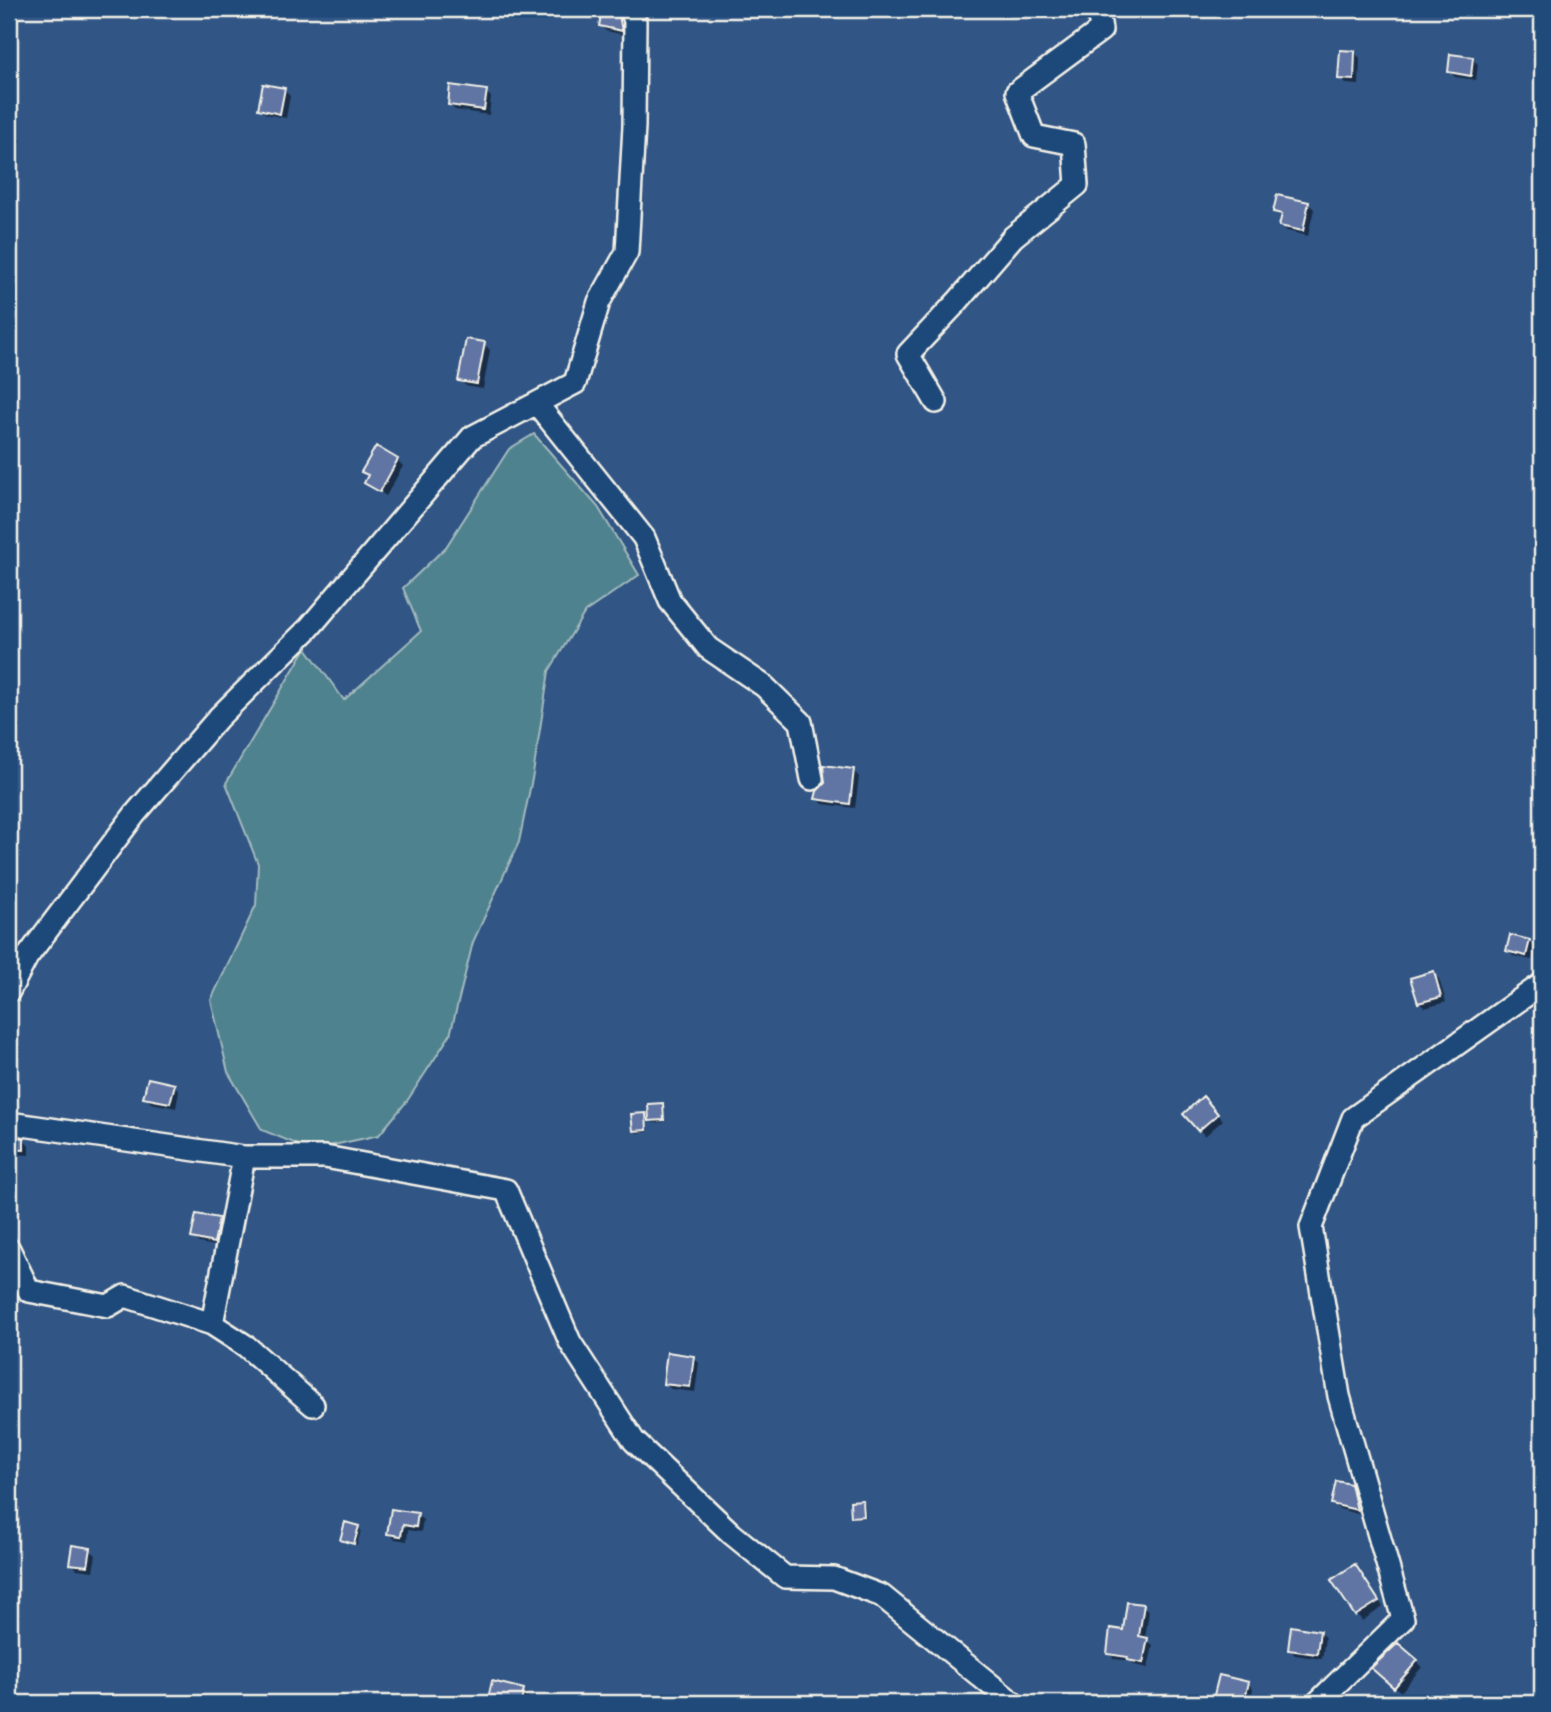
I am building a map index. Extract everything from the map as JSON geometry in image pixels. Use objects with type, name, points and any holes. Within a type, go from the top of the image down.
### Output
[{"type":"street","points":[[9,991],[27,957],[135,814],[219,717],[309,628],[472,437],[575,383],[599,302],[627,252],[634,126],[635,21],[631,9]]},
{"type":"street","points":[[936,402],[908,354],[1013,237],[1077,185],[1074,144],[1034,136],[1017,92],[1101,30],[1098,9]]},
{"type":"street","points":[[537,404],[644,538],[670,601],[708,648],[764,686],[802,722],[812,779]]},
{"type":"street","points":[[1317,1703],[1403,1619],[1339,1396],[1311,1227],[1353,1118],[1542,984]]},
{"type":"street","points":[[9,1123],[244,1157],[325,1157],[506,1190],[570,1342],[634,1441],[732,1534],[785,1577],[834,1578],[882,1596],[1013,1703]]},
{"type":"street","points":[[212,1324],[244,1157]]},
{"type":"street","points":[[9,1249],[29,1291],[108,1306],[125,1296],[212,1324],[246,1346],[313,1405]]},
{"type":"green space","points":[[534,434],[598,507],[639,575],[585,612],[549,671],[519,842],[473,942],[450,1035],[407,1101],[379,1135],[311,1150],[262,1130],[228,1072],[211,1000],[256,905],[258,864],[226,783],[306,648],[344,700],[421,631],[403,588],[446,547],[509,449]]},
{"type":"building","points":[[602,9],[618,9],[622,31],[599,26]]},
{"type":"building","points":[[1340,50],[1355,51],[1354,80],[1338,79]]},
{"type":"building","points":[[1450,54],[1473,57],[1471,76],[1448,72]]},
{"type":"building","points":[[263,84],[285,88],[280,114],[258,109]]},
{"type":"building","points":[[450,85],[487,90],[484,110],[448,105]]},
{"type":"building","points":[[1277,195],[1309,202],[1303,231],[1279,226],[1282,214],[1273,212]]},
{"type":"building","points":[[466,339],[485,342],[477,384],[458,381]]},
{"type":"building","points":[[376,446],[398,459],[380,492],[364,483],[368,475],[361,472]]},
{"type":"building","points":[[823,765],[854,769],[850,804],[815,799],[817,791],[825,783]]},
{"type":"building","points":[[1510,935],[1530,940],[1526,956],[1506,951]]},
{"type":"building","points":[[1434,971],[1441,997],[1418,1003],[1410,978]]},
{"type":"building","points":[[148,1078],[175,1084],[170,1103],[143,1098]]},
{"type":"building","points":[[1203,1096],[1218,1114],[1198,1131],[1183,1114]]},
{"type":"building","points":[[663,1103],[664,1120],[649,1121],[648,1104]]},
{"type":"building","points":[[646,1113],[647,1130],[633,1131],[631,1114]]},
{"type":"building","points":[[9,1136],[24,1138],[24,1150],[9,1149]]},
{"type":"building","points":[[196,1214],[219,1218],[214,1243],[191,1238]]},
{"type":"building","points":[[667,1352],[694,1356],[690,1387],[663,1384]]},
{"type":"building","points":[[1336,1481],[1351,1484],[1357,1510],[1331,1504]]},
{"type":"building","points":[[863,1500],[864,1516],[851,1517],[850,1501]]},
{"type":"building","points":[[391,1509],[418,1513],[416,1527],[403,1525],[401,1536],[387,1534]]},
{"type":"building","points":[[345,1522],[359,1526],[354,1544],[340,1540]]},
{"type":"building","points":[[72,1545],[91,1548],[88,1566],[69,1564]]},
{"type":"building","points":[[1355,1564],[1379,1601],[1355,1616],[1331,1580]]},
{"type":"building","points":[[1127,1602],[1144,1604],[1139,1636],[1148,1638],[1143,1663],[1127,1660],[1128,1657],[1107,1654],[1110,1628],[1123,1630]]},
{"type":"building","points":[[1291,1626],[1320,1631],[1317,1654],[1288,1650]]},
{"type":"building","points":[[1398,1643],[1418,1660],[1394,1688],[1371,1668]]},
{"type":"building","points":[[1219,1675],[1249,1682],[1244,1703],[1212,1703]]},
{"type":"building","points":[[492,1681],[524,1689],[521,1703],[487,1703]]}]
